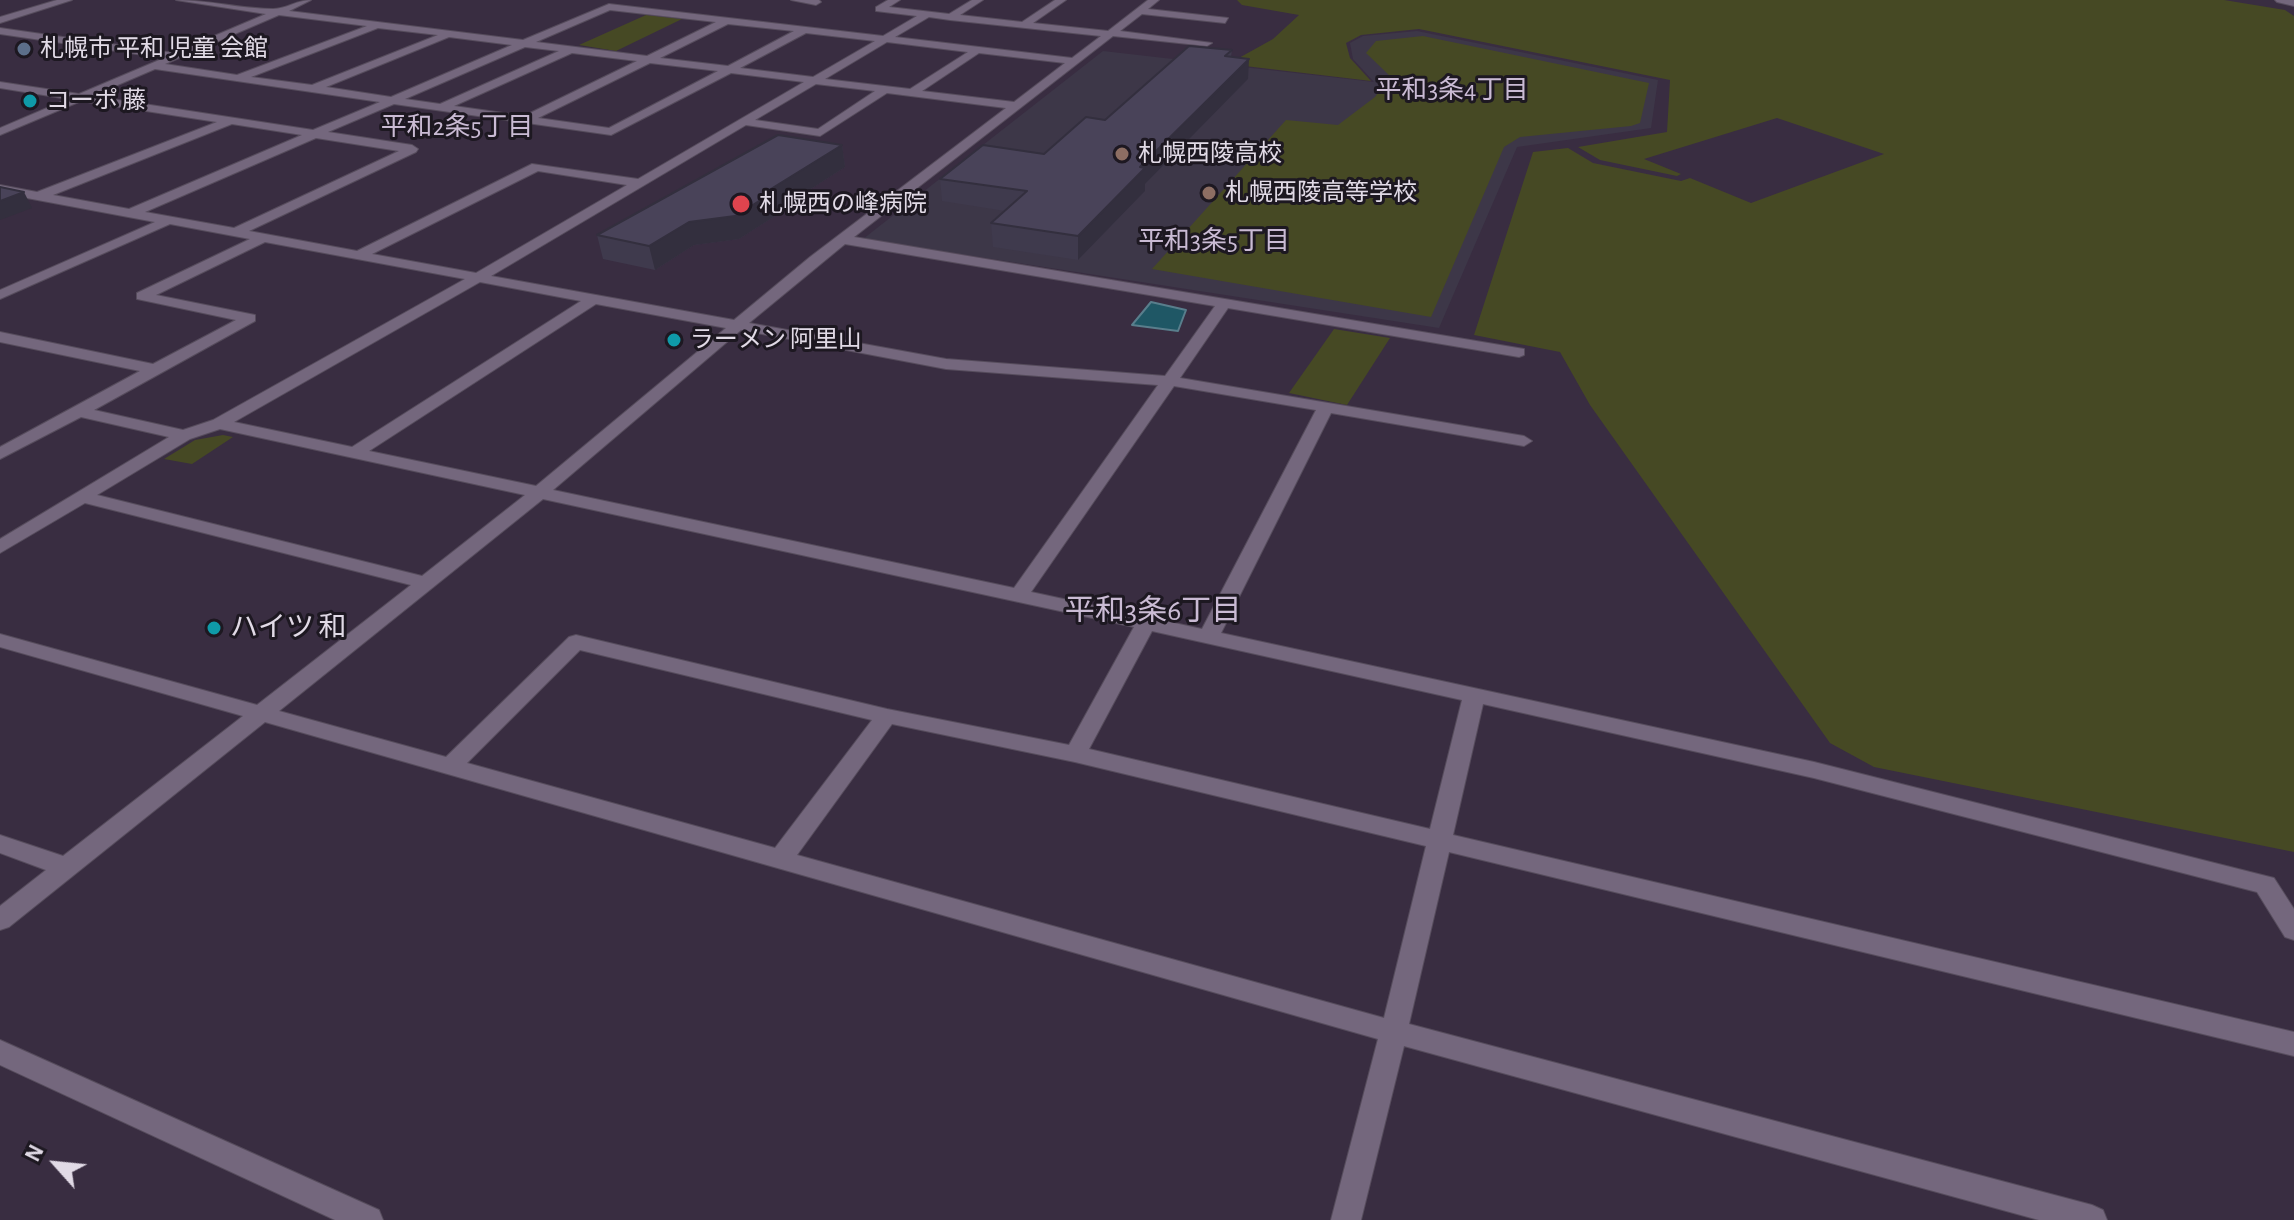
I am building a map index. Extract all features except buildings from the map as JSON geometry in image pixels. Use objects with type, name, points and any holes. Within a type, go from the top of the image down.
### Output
[{"type":"street","points":[[0,20],[67,0]]},
{"type":"street","points":[[181,0],[1016,106]]},
{"type":"street","points":[[0,132],[306,0]]},
{"type":"street","points":[[796,0],[816,2]]},
{"type":"street","points":[[895,0],[879,9],[1207,43]]},
{"type":"street","points":[[950,17],[978,0]]},
{"type":"street","points":[[1024,25],[1061,0]]},
{"type":"street","points":[[2280,0],[2293,7]]},
{"type":"street","points":[[0,920],[539,493],[842,239],[1147,5],[1225,20]]},
{"type":"street","points":[[658,13],[673,6]]},
{"type":"street","points":[[131,213],[609,7],[1074,61]]},
{"type":"street","points":[[0,547],[184,435],[219,424],[479,277],[926,15]]},
{"type":"street","points":[[524,120],[726,21]]},
{"type":"street","points":[[238,78],[378,25]]},
{"type":"street","points":[[155,66],[611,132],[804,30]]},
{"type":"street","points":[[0,31],[176,56]]},
{"type":"street","points":[[314,89],[449,34]]},
{"type":"street","points":[[440,108],[570,50]]},
{"type":"street","points":[[912,93],[977,50]]},
{"type":"street","points":[[1,86],[412,149],[237,232]]},
{"type":"street","points":[[745,122],[820,133],[886,89]]},
{"type":"street","points":[[39,196],[231,121]]},
{"type":"street","points":[[359,255],[536,167],[640,183]]},
{"type":"street","points":[[0,189],[946,364],[1171,381],[1524,441]]},
{"type":"street","points":[[0,295],[169,220]]},
{"type":"street","points":[[0,454],[250,318],[142,296],[265,237]]},
{"type":"street","points":[[842,239],[1519,352]]},
{"type":"street","points":[[356,452],[595,298]]},
{"type":"street","points":[[1019,595],[1224,303]]},
{"type":"street","points":[[0,337],[152,369]]},
{"type":"street","points":[[1209,636],[1325,408]]},
{"type":"street","points":[[77,411],[184,435]]},
{"type":"street","points":[[219,424],[1209,636],[1814,770],[2265,885],[2294,930]]},
{"type":"street","points":[[0,433],[27,439]]},
{"type":"street","points":[[82,497],[427,583]]},
{"type":"street","points":[[1075,754],[1146,623]]},
{"type":"street","points":[[0,640],[1394,1032],[2092,1220]]},
{"type":"street","points":[[449,768],[576,642],[887,716],[1075,754],[2294,1044]]},
{"type":"street","points":[[1346,1220],[1474,695]]},
{"type":"street","points":[[781,858],[887,716]]},
{"type":"street","points":[[0,844],[66,867]]},
{"type":"street","points":[[0,1052],[368,1220]]},
{"type":"shaded area","name":"札幌西陵高等学校","points":[[1417,31],[1658,80],[1651,128],[1517,147],[1439,328],[863,239],[1103,51],[1374,82],[1353,59],[1350,43],[1363,36]]},
{"type":"green space","points":[[1237,0],[2224,0],[2285,10],[2294,16],[2294,852],[1874,767],[1830,743],[1590,405],[1560,352],[1474,335],[1533,152],[1568,148],[1593,163],[1681,181],[1690,178],[1751,203],[1884,154],[1777,118],[1644,159],[1681,174],[1677,176],[1600,160],[1578,147],[1667,132],[1670,80],[1419,29],[1361,35],[1346,43],[1350,58],[1371,81],[1228,64],[1273,39],[1299,15],[1242,5]]},
{"type":"green space","points":[[646,15],[682,19],[616,51],[579,45]]},
{"type":"green space","points":[[1423,36],[1649,83],[1640,123],[1520,137],[1504,147],[1431,317],[1152,269],[1286,120],[1338,125],[1375,97],[1390,76],[1366,53],[1376,41]]},
{"type":"green space","points":[[1334,329],[1390,338],[1347,405],[1289,393]]},
{"type":"green space","points":[[223,435],[233,437],[192,464],[164,459],[195,440]]},
{"type":"water","points":[[1151,302],[1186,310],[1178,331],[1132,325]]},
{"type":"place","name":"札幌市 平和 児童 会館","points":[[24,49]]},
{"type":"place","name":"コーポ 藤","points":[[30,101]]},
{"type":"place","name":"札幌西陵高校","points":[[1122,154]]},
{"type":"place","name":"札幌西陵高等学校","points":[[1209,193]]},
{"type":"place","name":"札幌西の峰病院","points":[[741,204]]},
{"type":"place","name":"ラーメン 阿里山","points":[[674,340]]},
{"type":"place","name":"ハイツ 和","points":[[214,628]]},
{"type":"district","name":"平和3条4丁目","points":[[1452,90]]},
{"type":"district","name":"平和2条5丁目","points":[[457,127]]},
{"type":"district","name":"平和3条5丁目","points":[[1214,241]]},
{"type":"district","name":"平和3条6丁目","points":[[1153,611]]}]
